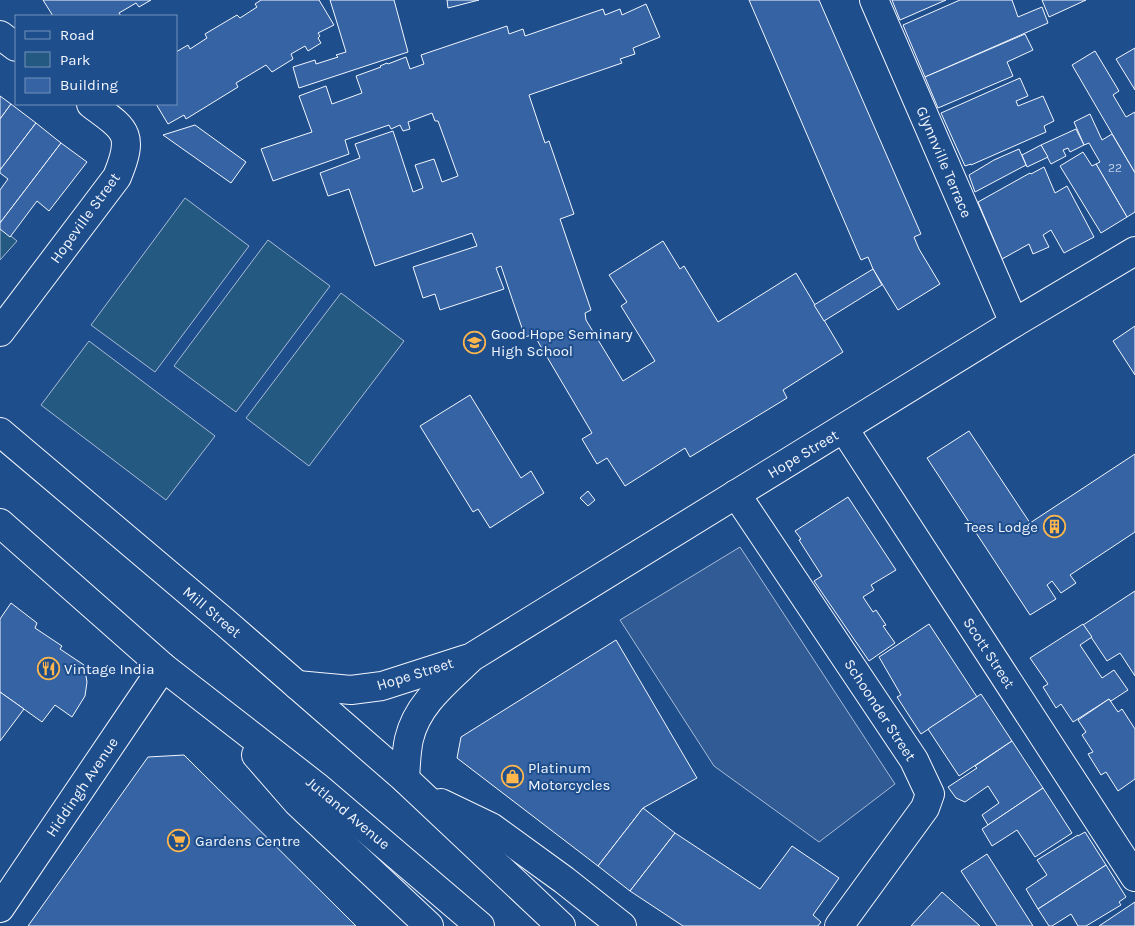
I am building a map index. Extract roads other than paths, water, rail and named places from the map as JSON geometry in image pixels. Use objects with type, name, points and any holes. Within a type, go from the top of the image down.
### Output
[{"type":"street","name":"Glynnville Terrace","points":[[874,0],[1014,323]]},
{"type":"street","points":[[0,35],[15,46]]},
{"type":"street","name":"Hopeville Street","points":[[0,332],[117,177],[125,159],[128,145],[124,133],[115,122],[92,105]]},
{"type":"street","name":"Hope Street","points":[[413,786],[409,739],[417,716],[431,696],[472,657],[1014,323],[1135,251]]},
{"type":"street","name":"Scott Street","points":[[844,429],[1135,877]]},
{"type":"street","name":"Mill Street","points":[[0,432],[298,685],[413,786]]},
{"type":"street","name":"Schoonder Street","points":[[736,494],[914,760],[930,794],[925,808],[839,926]]},
{"type":"street","points":[[0,523],[163,666],[212,705],[297,802],[429,926]]},
{"type":"street","name":"Hope Street","points":[[298,685],[351,690],[382,686],[472,657]]},
{"type":"street","name":"Hiddingh Avenue","points":[[0,908],[163,666]]},
{"type":"street","name":"Jutland Avenue","points":[[212,705],[316,786],[480,926]]},
{"type":"street","points":[[413,786],[561,926]]},
{"type":"street","points":[[413,786],[491,827],[564,880],[622,926]]},
{"type":"place","name":"Good Hope Seminary High School","points":[[475,343]]},
{"type":"place","name":"Tees Lodge","points":[[1054,527]]},
{"type":"place","name":"Vintage India","points":[[48,669]]},
{"type":"place","name":"Platinum Motorcycles","points":[[512,777]]},
{"type":"place","name":"Gardens Centre","points":[[179,841]]}]
